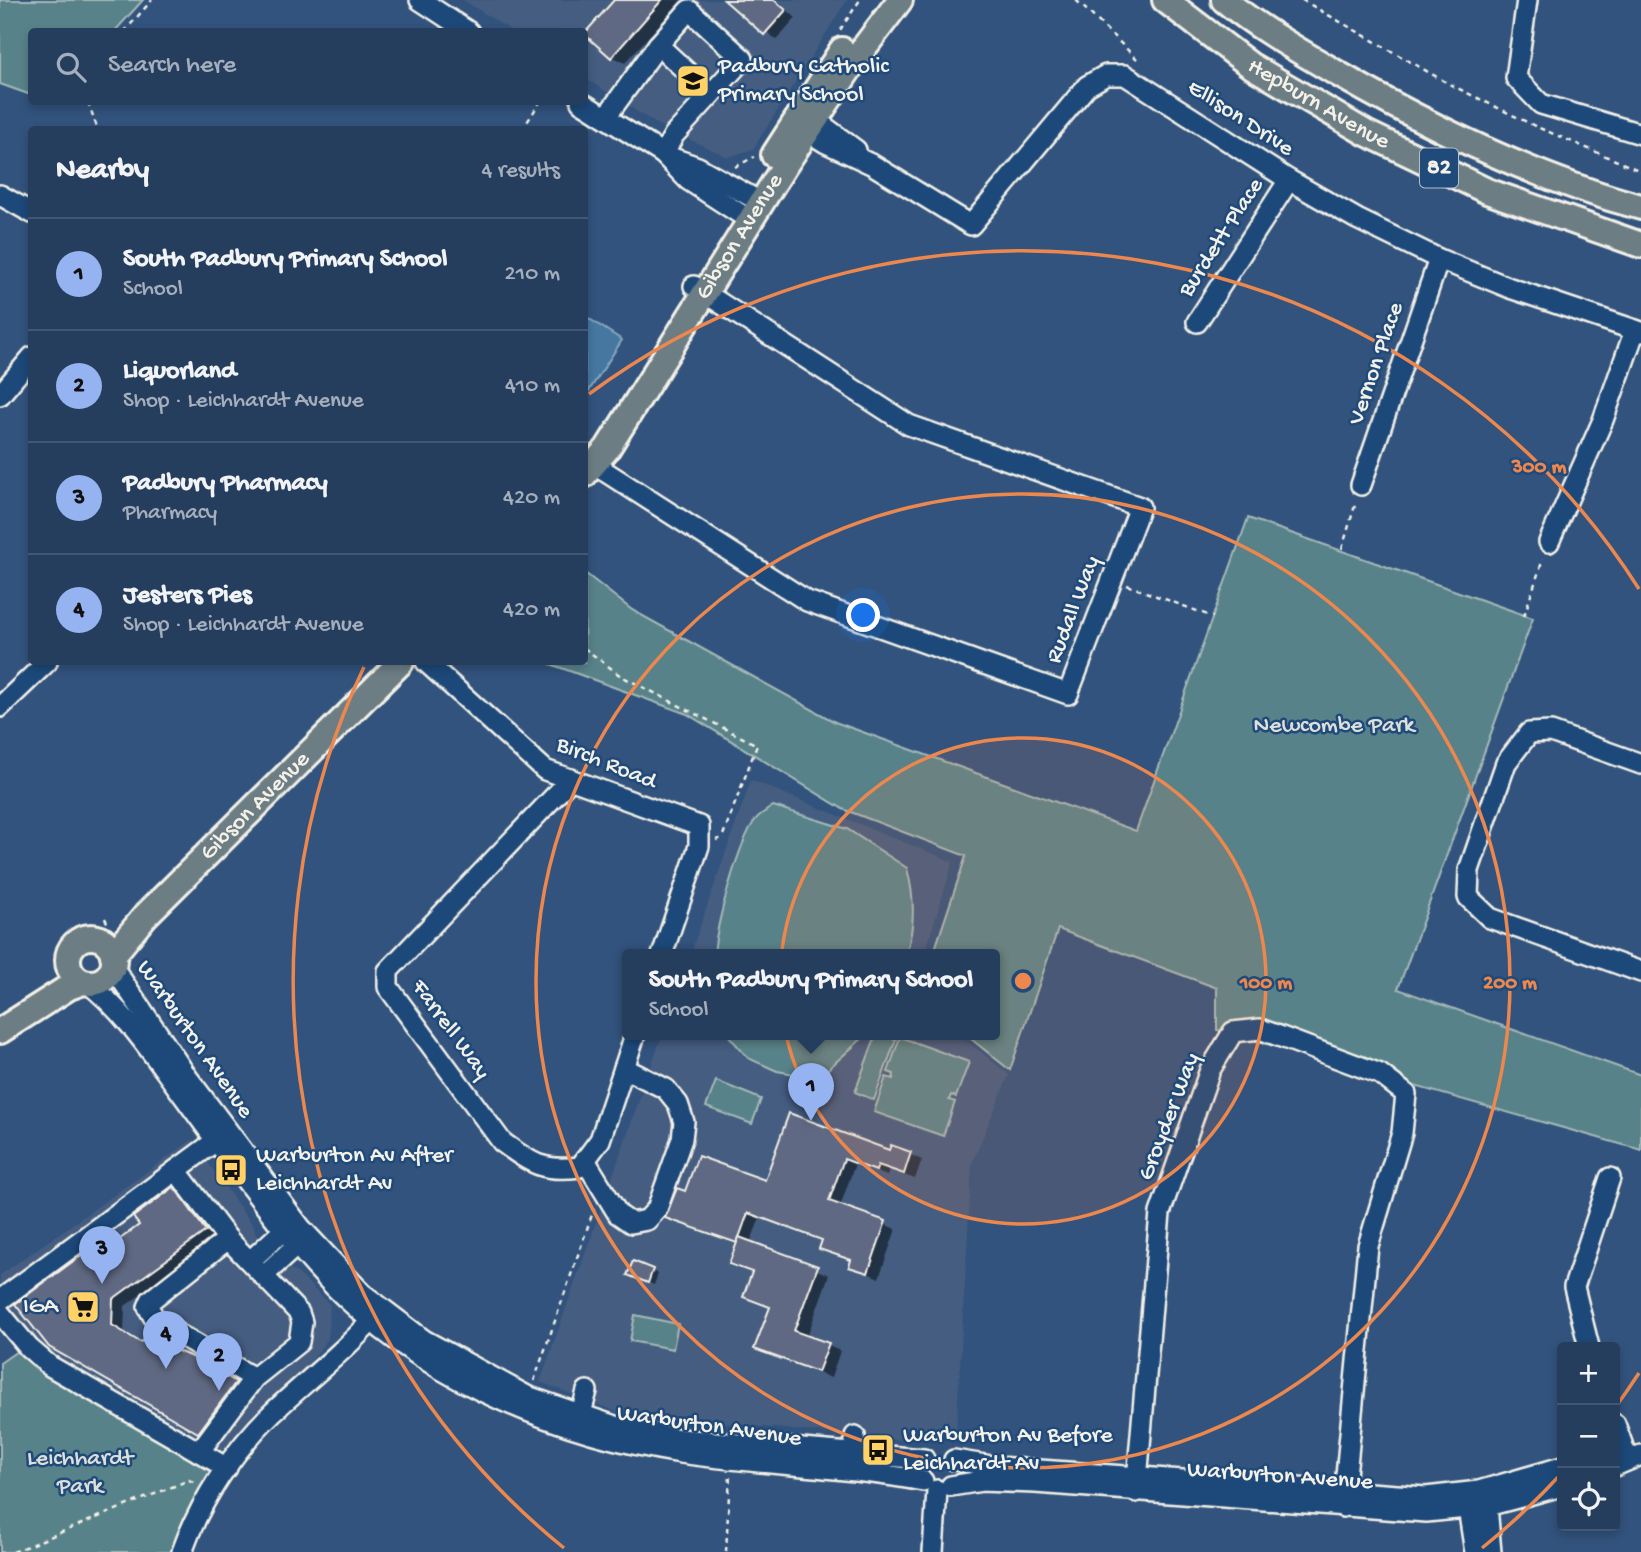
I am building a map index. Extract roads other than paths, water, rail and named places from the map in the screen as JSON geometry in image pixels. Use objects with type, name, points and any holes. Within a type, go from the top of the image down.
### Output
[{"type":"main road","name":"Gibson Avenue","points":[[588,461],[700,290],[879,0]]},
{"type":"main road","name":"Gibson Avenue","points":[[805,121],[900,0]]},
{"type":"main road","name":"Hepburn Avenue","points":[[1164,0],[1250,65],[1366,133],[1487,191],[1641,245]]},
{"type":"main road","name":"Hepburn Avenue","points":[[1224,0],[1258,28],[1431,124],[1561,180],[1641,207]]},
{"type":"main road","name":"Gibson Avenue","points":[[109,954],[374,665]]},
{"type":"main road","name":"Gibson Avenue","points":[[109,954],[398,665]]},
{"type":"main road","points":[[0,1017],[47,986],[80,977],[106,978],[109,954],[86,938],[79,940],[69,952],[80,977]]},
{"type":"main road","points":[[0,1031],[69,987],[80,977]]},
{"type":"street","points":[[420,0],[464,28]]},
{"type":"street","points":[[1527,0],[1516,78],[1541,104],[1641,134]]},
{"type":"street","points":[[606,117],[658,45],[689,10],[743,59],[674,135],[663,154]]},
{"type":"street","points":[[658,45],[711,94]]},
{"type":"street","name":"Ellison Drive","points":[[805,121],[971,225],[1087,86],[1098,78],[1115,74],[1133,78],[1289,180],[1357,219],[1439,259],[1510,288],[1638,331]]},
{"type":"street","points":[[586,105],[663,154],[688,180],[750,208]]},
{"type":"street","name":"Burdett Place","points":[[1197,322],[1289,180]]},
{"type":"street","points":[[0,195],[28,211]]},
{"type":"street","name":"Vernon Place","points":[[1361,485],[1439,259]]},
{"type":"street","name":"Rudall Way","points":[[588,464],[807,601],[1068,694],[1140,507],[909,425],[700,290]]},
{"type":"street","points":[[1549,542],[1603,420],[1638,331]]},
{"type":"street","points":[[0,396],[28,362]]},
{"type":"street","points":[[0,707],[44,665]]},
{"type":"street","name":"Birch Road","points":[[429,665],[545,770],[699,826],[699,846],[665,949]]},
{"type":"street","points":[[1641,764],[1551,732],[1529,733],[1506,764],[1469,870],[1468,897],[1490,918],[1641,972]]},
{"type":"street","name":"Farrell Way","points":[[571,779],[388,971],[388,988],[502,1142],[524,1158],[553,1171],[580,1167],[585,1160]]},
{"type":"street","name":"Warburton Avenue","points":[[109,954],[188,1078],[301,1228],[362,1293],[377,1315],[408,1346],[465,1381],[522,1409],[579,1430],[683,1453],[863,1470],[937,1485],[982,1481],[1137,1485],[1343,1500],[1426,1512],[1476,1500],[1557,1487]]},
{"type":"street","name":"Warburton Avenue","points":[[80,977],[128,1020],[291,1237],[350,1303],[527,1396],[580,1416],[680,1439],[854,1445],[924,1460]]},
{"type":"street","name":"Groyder Way","points":[[1137,1485],[1160,1213],[1210,1070],[1233,1032],[1260,1029],[1380,1074],[1406,1094],[1402,1133],[1368,1245],[1343,1500]]},
{"type":"street","points":[[624,1068],[666,1089],[678,1104],[684,1122],[682,1139],[657,1209],[647,1220],[631,1223],[618,1214],[585,1160],[600,1140],[624,1068],[633,1040]]},
{"type":"street","points":[[0,1300],[217,1140]]},
{"type":"street","points":[[176,1170],[228,1239],[301,1317],[300,1338],[296,1346],[254,1378],[199,1452]]},
{"type":"street","points":[[1588,1342],[1574,1287],[1610,1178]]},
{"type":"street","points":[[250,1261],[291,1237]]},
{"type":"street","points":[[264,1275],[291,1237]]},
{"type":"street","points":[[228,1239],[151,1300],[148,1307],[156,1321],[254,1378]]},
{"type":"street","points":[[0,1313],[29,1348],[50,1366],[227,1468]]},
{"type":"street","points":[[182,1552],[193,1520],[227,1468],[270,1415],[357,1338],[377,1315]]},
{"type":"street","points":[[580,1416],[587,1391]]},
{"type":"street","points":[[1620,1436],[1627,1453]]},
{"type":"street","points":[[939,1452],[954,1460],[958,1471],[937,1485],[920,1470],[924,1460],[939,1452]]},
{"type":"street","name":"Warburton Avenue","points":[[954,1460],[1137,1485]]},
{"type":"street","name":"Warburton Avenue","points":[[1476,1500],[1559,1468]]},
{"type":"street","points":[[933,1552],[937,1485]]},
{"type":"street","points":[[1475,1552],[1476,1500]]},
{"type":"street","points":[[1476,1500],[1491,1552]]},
{"type":"place","name":"Padbury Catholic Primary School","points":[[693,81]]},
{"type":"place","name":"South Padbury Primary School","points":[[811,1121]]},
{"type":"place","name":"Warburton Av After Leichhardt Av","points":[[231,1170]]},
{"type":"place","name":"Padbury Pharmacy","points":[[102,1284]]},
{"type":"place","name":"IGA","points":[[83,1307]]},
{"type":"place","name":"Jesters Pies","points":[[166,1369]]},
{"type":"place","name":"Liquorland","points":[[219,1391]]},
{"type":"place","name":"Warburton Av Before Leichhardt Av","points":[[878,1450]]},
{"type":"park label","name":"Newcombe Park","points":[[1334,726]]},
{"type":"park label","name":"Leichhardt Park","points":[[80,1473]]}]
